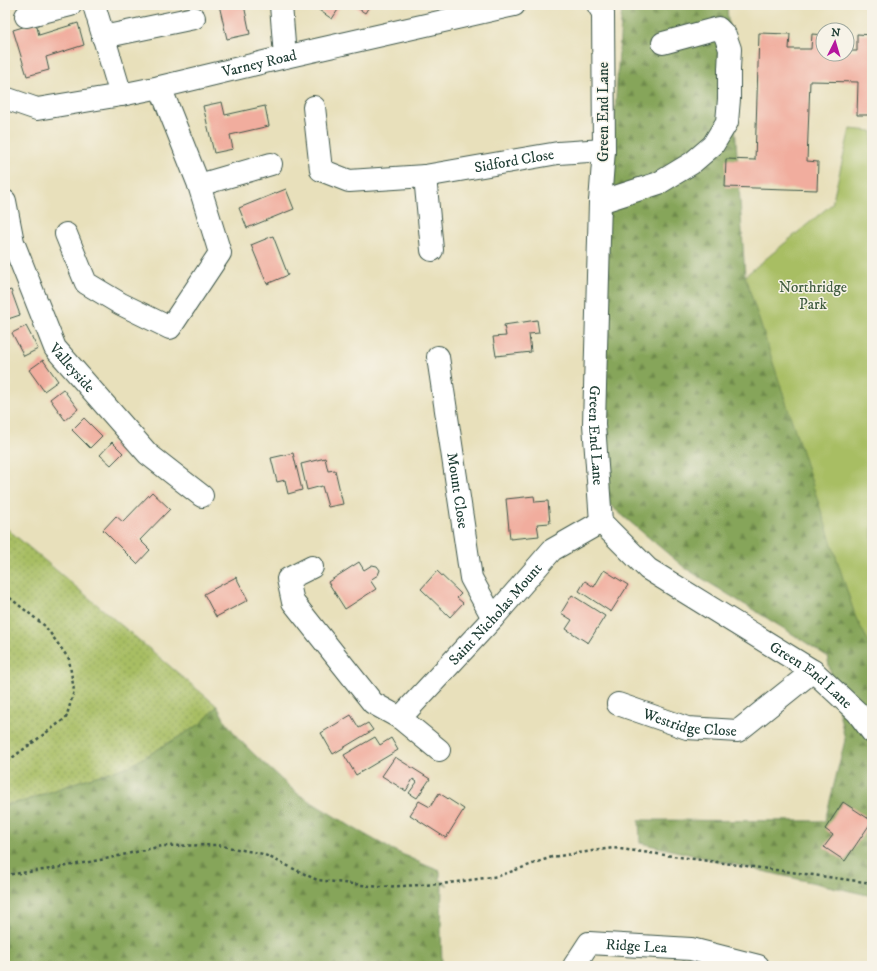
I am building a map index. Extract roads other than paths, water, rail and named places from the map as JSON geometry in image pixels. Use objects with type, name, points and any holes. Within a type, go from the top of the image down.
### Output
[{"type":"street","points":[[26,16],[70,5]]},
{"type":"street","points":[[94,5],[121,95]]},
{"type":"street","points":[[281,5],[285,57]]},
{"type":"street","name":"Varney Road","points":[[5,98],[37,109],[121,95],[514,5]]},
{"type":"street","name":"Green End Lane","points":[[598,5],[603,13],[604,150],[600,202],[594,424],[601,522],[648,569],[813,671],[858,712],[872,732]]},
{"type":"street","points":[[103,37],[194,18]]},
{"type":"street","points":[[600,202],[659,183],[692,163],[713,145],[727,122],[730,49],[725,35],[718,28],[662,43]]},
{"type":"street","points":[[66,234],[86,283],[121,304],[170,328],[220,253],[199,185],[160,87]]},
{"type":"street","name":"Sidford Close","points":[[314,107],[321,170],[349,181],[425,176],[558,153],[604,150]]},
{"type":"street","points":[[199,185],[271,164]]},
{"type":"street","points":[[425,176],[432,250]]},
{"type":"street","name":"Valleyside","points":[[5,201],[13,242],[55,348],[148,454],[202,496]]},
{"type":"street","name":"Mount Close","points":[[438,357],[471,578],[493,618]]},
{"type":"street","name":"Saint Nicholas Mount","points":[[400,718],[493,618],[552,550],[601,522]]},
{"type":"street","points":[[312,567],[288,579],[293,602],[373,703],[400,718],[439,750]]},
{"type":"street","name":"Westridge Close","points":[[618,704],[687,728],[738,731],[813,671]]},
{"type":"street","name":"Ridge Lea","points":[[574,966],[589,943],[691,949],[758,966]]},
{"type":"park label","name":"Northridge Park","points":[[813,296]]}]
